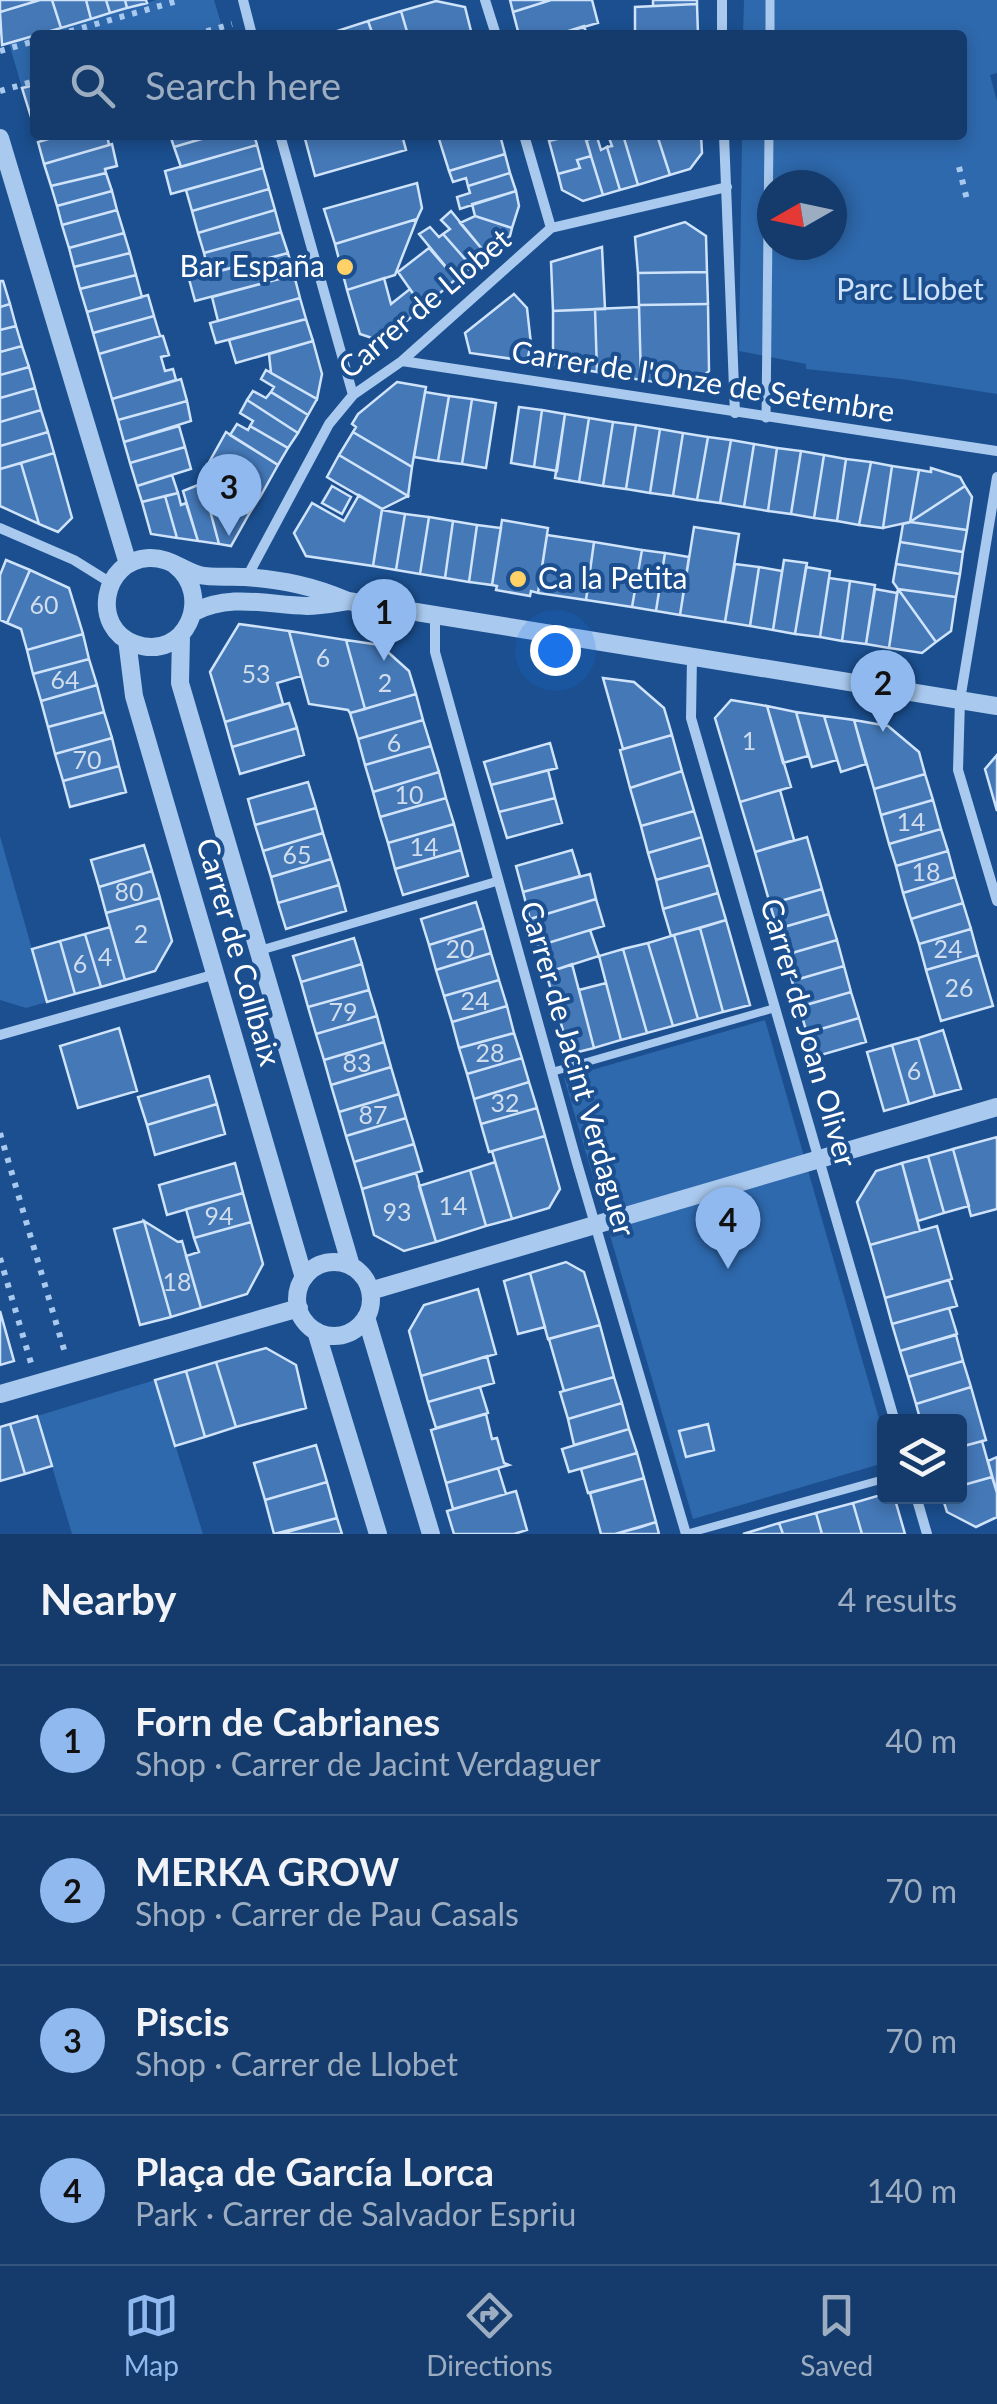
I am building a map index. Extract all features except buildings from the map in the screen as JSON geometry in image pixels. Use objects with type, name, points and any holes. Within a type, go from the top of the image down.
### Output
[{"type":"street","points":[[242,0],[251,30]]},
{"type":"street","points":[[486,0],[495,30]]},
{"type":"street","points":[[722,0],[722,30]]},
{"type":"street","points":[[770,0],[770,30]]},
{"type":"street","points":[[0,138],[128,564]]},
{"type":"street","points":[[281,140],[353,395]]},
{"type":"street","points":[[525,140],[551,228]]},
{"type":"street","points":[[724,140],[735,414]]},
{"type":"street","points":[[766,418],[769,140]]},
{"type":"street","name":"Carrer de Llobet","points":[[246,577],[329,424],[353,395],[402,361],[551,228],[727,187]]},
{"type":"street","name":"Carrer de l'Onze de Setembre","points":[[402,361],[997,452]]},
{"type":"street","points":[[997,478],[960,700],[958,770],[997,901]]},
{"type":"street","points":[[0,528],[74,560],[111,583]]},
{"type":"street","points":[[348,601],[309,606],[249,600],[208,605],[194,612],[180,636],[154,646],[127,640],[115,628],[106,598],[111,583],[128,564],[151,558],[202,576],[311,585],[348,601],[997,706]]},
{"type":"street","points":[[175,564],[192,586],[194,612]]},
{"type":"street","name":"Carrer de Jacint Verdaguer","points":[[435,615],[434,652],[686,1534]]},
{"type":"street","name":"Carrer de Collbaix","points":[[180,636],[180,683],[352,1266]]},
{"type":"street","name":"Carrer de Collbaix","points":[[127,640],[134,696],[304,1278]]},
{"type":"street","name":"Carrer de Joan Oliver","points":[[692,656],[691,718],[892,1414]]},
{"type":"street","points":[[258,951],[498,881]]},
{"type":"street","points":[[0,1035],[216,974]]},
{"type":"street","points":[[370,1292],[997,1107]]},
{"type":"street","points":[[316,1331],[344,1335],[366,1317],[371,1305],[370,1292],[364,1276],[352,1266],[325,1263],[313,1268],[299,1288],[299,1308],[316,1331],[378,1534]]},
{"type":"street","points":[[0,1394],[299,1308]]},
{"type":"street","points":[[366,1317],[432,1534]]},
{"type":"street","points":[[918,1504],[927,1534]]},
{"type":"lane","points":[[552,1072],[775,1008]]},
{"type":"lane","points":[[686,1534],[877,1481]]},
{"type":"path","points":[[75,30],[182,0]]},
{"type":"path","points":[[212,30],[248,20]]},
{"type":"path","points":[[0,51],[30,42]]},
{"type":"path","points":[[0,91],[30,82]]},
{"type":"path","points":[[959,167],[968,204]]},
{"type":"path","points":[[0,1133],[71,1374]]},
{"type":"path","points":[[1,1262],[37,1384]]},
{"type":"green space","points":[[156,0],[214,0],[223,30],[54,30]]},
{"type":"green space","name":"Parc Llobet","points":[[744,0],[997,0],[997,73],[990,75],[997,101],[997,394],[806,369],[806,364],[739,351],[742,140],[967,140],[967,30],[743,30]]},
{"type":"green space","points":[[30,37],[30,86],[22,88],[9,43]]},
{"type":"green space","points":[[0,836],[47,1002],[26,1008],[0,1000]]},
{"type":"green space","points":[[765,1020],[878,1414],[877,1465],[693,1519],[564,1078]]},
{"type":"green space","points":[[155,1380],[203,1534],[72,1534],[37,1416]]},
{"type":"place","name":"Bar España","points":[[345,267]]},
{"type":"place","name":"Piscis","points":[[229,536]]},
{"type":"place","name":"Ca la Petita","points":[[518,579]]},
{"type":"place","name":"Forn de Cabrianes","points":[[384,661]]},
{"type":"place","name":"MERKA GROW","points":[[883,732]]},
{"type":"place","name":"Plaça de García Lorca","points":[[728,1269]]}]
